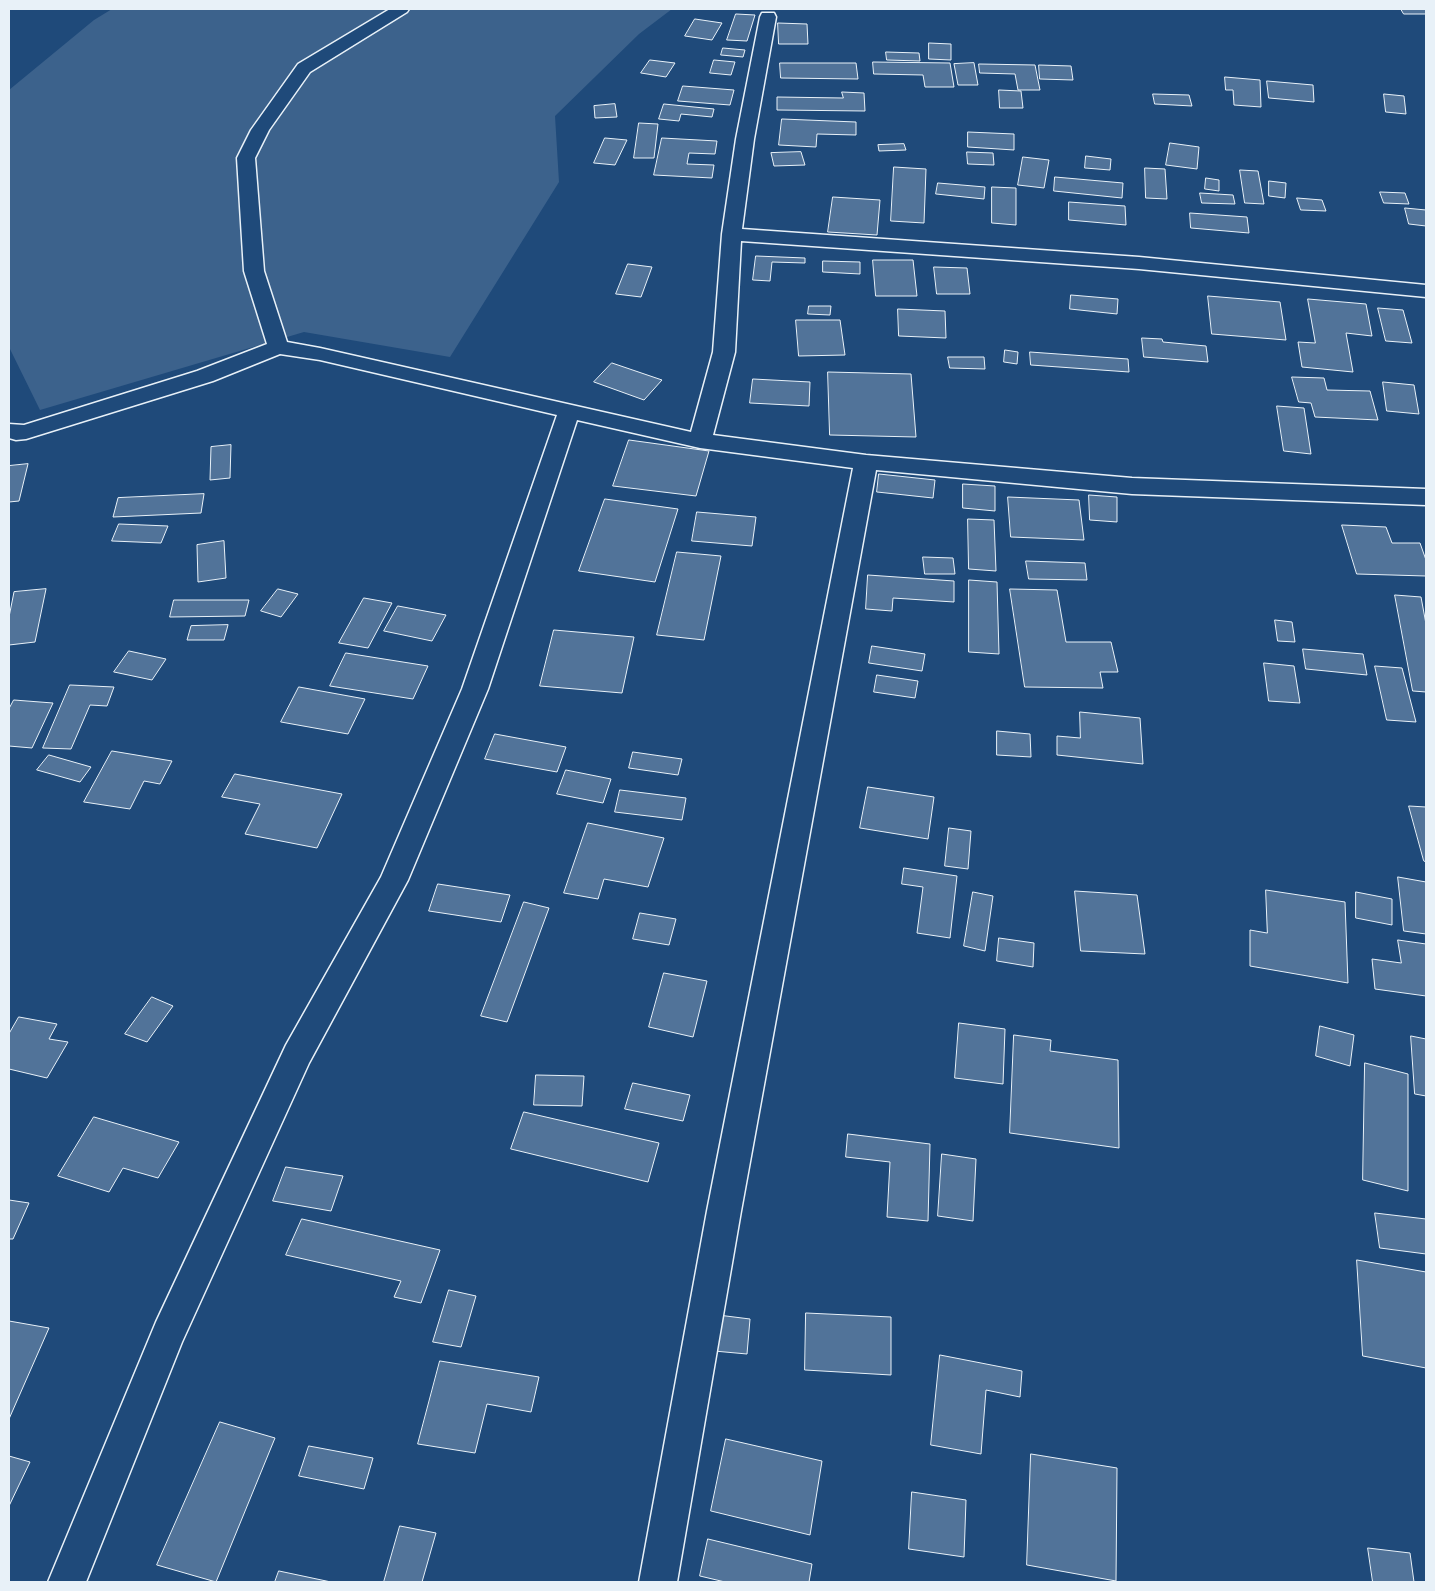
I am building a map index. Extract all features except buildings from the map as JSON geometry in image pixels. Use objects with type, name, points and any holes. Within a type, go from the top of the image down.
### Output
[{"type":"street","points":[[278,348],[254,271],[246,158],[260,130],[304,68],[401,9]]},
{"type":"street","points":[[700,441],[724,352],[732,234],[745,139],[768,17]]},
{"type":"street","points":[[732,234],[1139,263],[1426,291]]},
{"type":"street","points":[[11,434],[26,432],[205,376],[278,348],[320,354],[700,441],[866,462],[1132,486],[1426,497]]},
{"type":"street","points":[[67,1582],[168,1334],[297,1055],[394,880],[475,689],[569,411]]},
{"type":"street","points":[[658,1582],[724,1211],[866,462]]},
{"type":"shaded area","points":[[112,9],[672,9],[639,34],[555,116],[559,182],[450,357],[304,332],[40,410],[9,347],[9,90],[94,20]]}]
